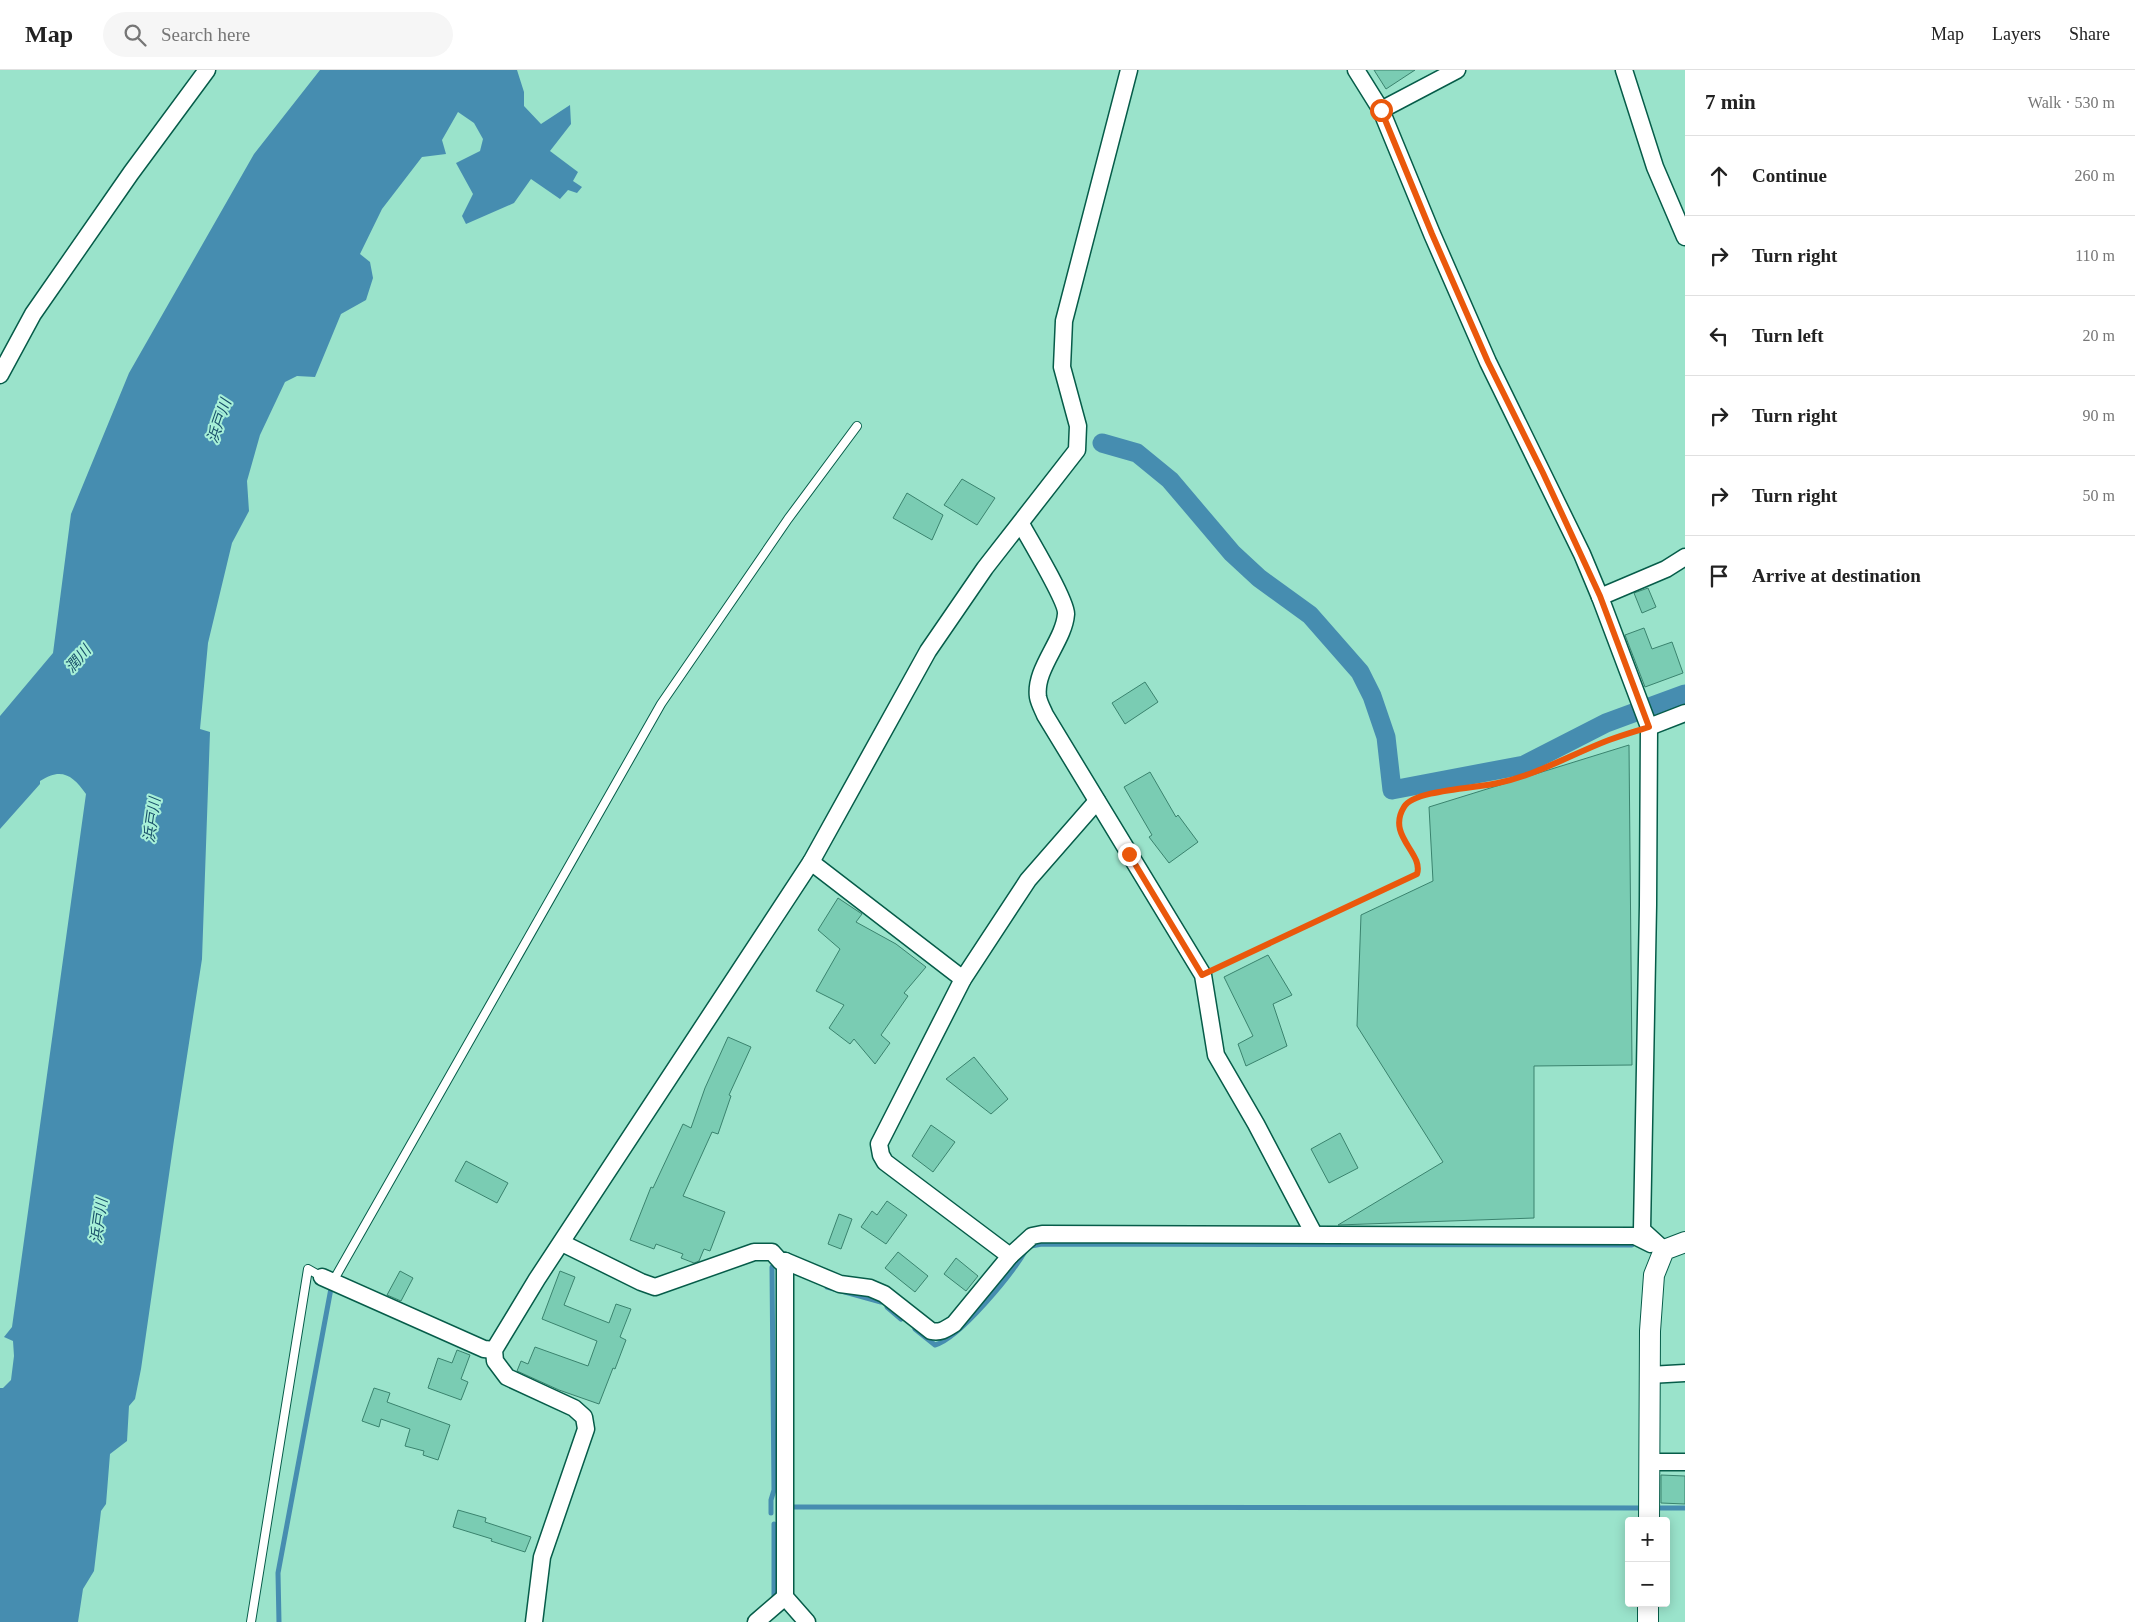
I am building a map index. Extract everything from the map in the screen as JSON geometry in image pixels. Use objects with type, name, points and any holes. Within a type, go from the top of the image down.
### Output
[{"type":"street","points":[[0,375],[33,314],[131,173],[207,70]]},
{"type":"street","points":[[534,1622],[542,1558],[586,1429],[584,1417],[574,1408],[507,1376],[495,1361],[494,1350],[812,862],[928,651],[985,568],[1077,450],[1078,426],[1062,367],[1064,321],[1129,70]]},
{"type":"street","points":[[1356,70],[1381,110],[1432,234],[1488,362],[1543,473],[1600,596],[1647,722],[1648,905],[1642,1230],[1664,1250]]},
{"type":"street","points":[[1381,110],[1456,70]]},
{"type":"street","points":[[1624,70],[1655,167],[1685,237]]},
{"type":"street","points":[[1021,524],[1043,561],[1067,612],[1063,630],[1040,677],[1038,697],[1045,715],[1202,975],[1216,1055],[1256,1124],[1314,1234]]},
{"type":"street","points":[[1600,596],[1666,569],[1685,557]]},
{"type":"street","points":[[1647,722],[1685,713]]},
{"type":"street","points":[[1010,1256],[885,1162],[881,1155],[879,1144],[963,979],[1028,880],[1097,801]]},
{"type":"street","points":[[812,862],[963,979]]},
{"type":"street","points":[[562,1243],[655,1287],[754,1252],[772,1252],[782,1262],[785,1261],[840,1284],[870,1288],[884,1294],[892,1298],[931,1331],[938,1332],[946,1330],[954,1324],[1010,1256],[1032,1236],[1042,1234],[1635,1236],[1664,1250],[1685,1242]]},
{"type":"street","points":[[1649,1517],[1650,1331],[1654,1275],[1664,1250]]},
{"type":"street","points":[[785,1261],[785,1597],[807,1622]]},
{"type":"street","points":[[327,1280],[484,1349],[494,1350]]},
{"type":"street","points":[[1649,1375],[1685,1373]]},
{"type":"street","points":[[1649,1462],[1685,1462]]},
{"type":"street","points":[[756,1622],[785,1597]]},
{"type":"street","points":[[1648,1607],[1648,1622]]},
{"type":"lane","points":[[251,1622],[308,1269],[327,1280],[661,704],[788,519],[857,426]]},
{"type":"path","points":[[1202,975],[1417,874],[1418,869],[1415,859],[1400,834],[1399,818],[1404,805],[1420,795],[1500,783],[1554,765],[1647,722]]},
{"type":"water","points":[[320,70],[517,70],[524,92],[524,106],[541,124],[570,105],[571,124],[550,151],[578,172],[573,181],[582,187],[577,193],[568,190],[560,199],[531,179],[514,203],[466,224],[462,216],[473,194],[456,163],[480,151],[483,139],[474,123],[458,112],[442,140],[446,154],[422,157],[382,209],[360,254],[370,262],[373,278],[366,300],[341,314],[315,377],[297,376],[285,382],[260,435],[247,481],[249,511],[232,543],[208,643],[200,729],[210,732],[202,959],[141,1369],[135,1399],[129,1406],[127,1441],[110,1454],[106,1504],[101,1511],[94,1571],[83,1589],[78,1622],[0,1622],[0,1388],[3,1388],[11,1380],[14,1356],[13,1341],[4,1337],[12,1327],[86,794],[71,778],[66,775],[54,774],[40,781],[40,784],[0,829],[0,716],[53,653],[71,514],[129,373],[254,154]]},
{"type":"building","points":[[1374,70],[1415,70],[1386,89]]},
{"type":"building","points":[[962,479],[995,498],[977,525],[944,505]]},
{"type":"building","points":[[907,493],[943,515],[932,540],[893,518]]},
{"type":"building","points":[[1648,588],[1656,607],[1642,613],[1634,593]]},
{"type":"building","points":[[1644,628],[1652,649],[1672,642],[1683,673],[1645,687],[1625,635]]},
{"type":"building","points":[[1145,682],[1158,702],[1125,724],[1112,703]]},
{"type":"building","points":[[1629,745],[1632,1065],[1534,1066],[1534,1218],[1338,1225],[1443,1162],[1357,1026],[1361,915],[1433,881],[1429,807]]},
{"type":"building","points":[[1150,772],[1176,817],[1178,815],[1198,842],[1169,863],[1149,837],[1152,835],[1124,787]]},
{"type":"building","points":[[838,898],[862,914],[856,922],[896,944],[926,967],[904,993],[908,996],[881,1035],[890,1043],[875,1064],[854,1039],[850,1044],[829,1028],[844,1005],[816,991],[840,949],[818,930]]},
{"type":"building","points":[[1268,955],[1292,995],[1273,1004],[1287,1046],[1246,1066],[1238,1044],[1253,1036],[1224,977]]},
{"type":"building","points":[[728,1037],[751,1047],[729,1095],[731,1096],[718,1134],[712,1132],[683,1196],[725,1212],[710,1251],[704,1249],[699,1261],[694,1263],[681,1258],[683,1254],[656,1244],[654,1249],[630,1240],[651,1187],[653,1188],[683,1124],[691,1128],[705,1088]]},
{"type":"building","points":[[974,1057],[1008,1099],[991,1114],[946,1079]]},
{"type":"building","points":[[931,1125],[955,1142],[933,1172],[912,1156]]},
{"type":"building","points":[[1340,1133],[1358,1168],[1329,1183],[1311,1149]]},
{"type":"building","points":[[466,1161],[508,1183],[497,1203],[455,1181]]},
{"type":"building","points":[[887,1201],[907,1215],[886,1244],[861,1227],[872,1211],[877,1215]]},
{"type":"building","points":[[839,1214],[852,1219],[841,1249],[828,1244]]},
{"type":"building","points":[[898,1252],[928,1276],[915,1292],[885,1268]]},
{"type":"building","points":[[956,1258],[978,1276],[966,1291],[944,1274]]},
{"type":"building","points":[[400,1271],[413,1278],[401,1301],[387,1295]]},
{"type":"building","points":[[560,1271],[575,1277],[564,1305],[609,1323],[616,1304],[631,1309],[620,1337],[626,1340],[599,1404],[559,1390],[517,1371],[521,1361],[528,1364],[535,1347],[588,1366],[597,1341],[542,1319]]},
{"type":"building","points":[[457,1350],[470,1355],[461,1379],[468,1382],[461,1400],[428,1388],[438,1358],[452,1363]]},
{"type":"building","points":[[374,1388],[390,1393],[387,1402],[450,1425],[438,1460],[423,1455],[424,1451],[405,1446],[410,1429],[381,1419],[379,1427],[362,1421]]},
{"type":"building","points":[[1661,1475],[1685,1476],[1685,1504],[1661,1503]]},
{"type":"building","points":[[458,1510],[486,1518],[485,1522],[531,1537],[525,1552],[453,1527]]},
{"type":"waterway","points":[[1102,443],[1137,453],[1170,480],[1232,553],[1259,578],[1310,615],[1360,672],[1372,696],[1386,737],[1392,790],[1524,765],[1606,723],[1685,694]]},
{"type":"waterway","points":[[915,1329],[935,1345],[946,1340],[958,1331],[985,1304],[1026,1250],[1031,1246],[1042,1244],[1632,1245]]},
{"type":"waterway","points":[[771,1513],[771,1500],[774,1490],[772,1267]]},
{"type":"waterway","points":[[279,1622],[278,1573],[332,1283]]},
{"type":"waterway","points":[[827,1287],[881,1302]]},
{"type":"waterway","points":[[887,1307],[901,1319]]},
{"type":"waterway","points":[[792,1507],[1645,1508]]},
{"type":"waterway","points":[[1653,1508],[1685,1508]]},
{"type":"waterway","points":[[774,1524],[774,1598]]},
{"type":"route","points":[[1129,854],[1202,975],[1417,874],[1418,869],[1415,859],[1400,834],[1399,818],[1404,805],[1420,795],[1500,783],[1554,765],[1610,739],[1649,727],[1623,662],[1600,596],[1582,554],[1488,362],[1432,234],[1381,110]]},
{"type":"water label","name":"浜戸川","points":[[219,421]]},
{"type":"water label","name":"潤川","points":[[78,659]]},
{"type":"water label","name":"浜戸川","points":[[152,820]]},
{"type":"water label","name":"浜戸川","points":[[99,1221]]}]
